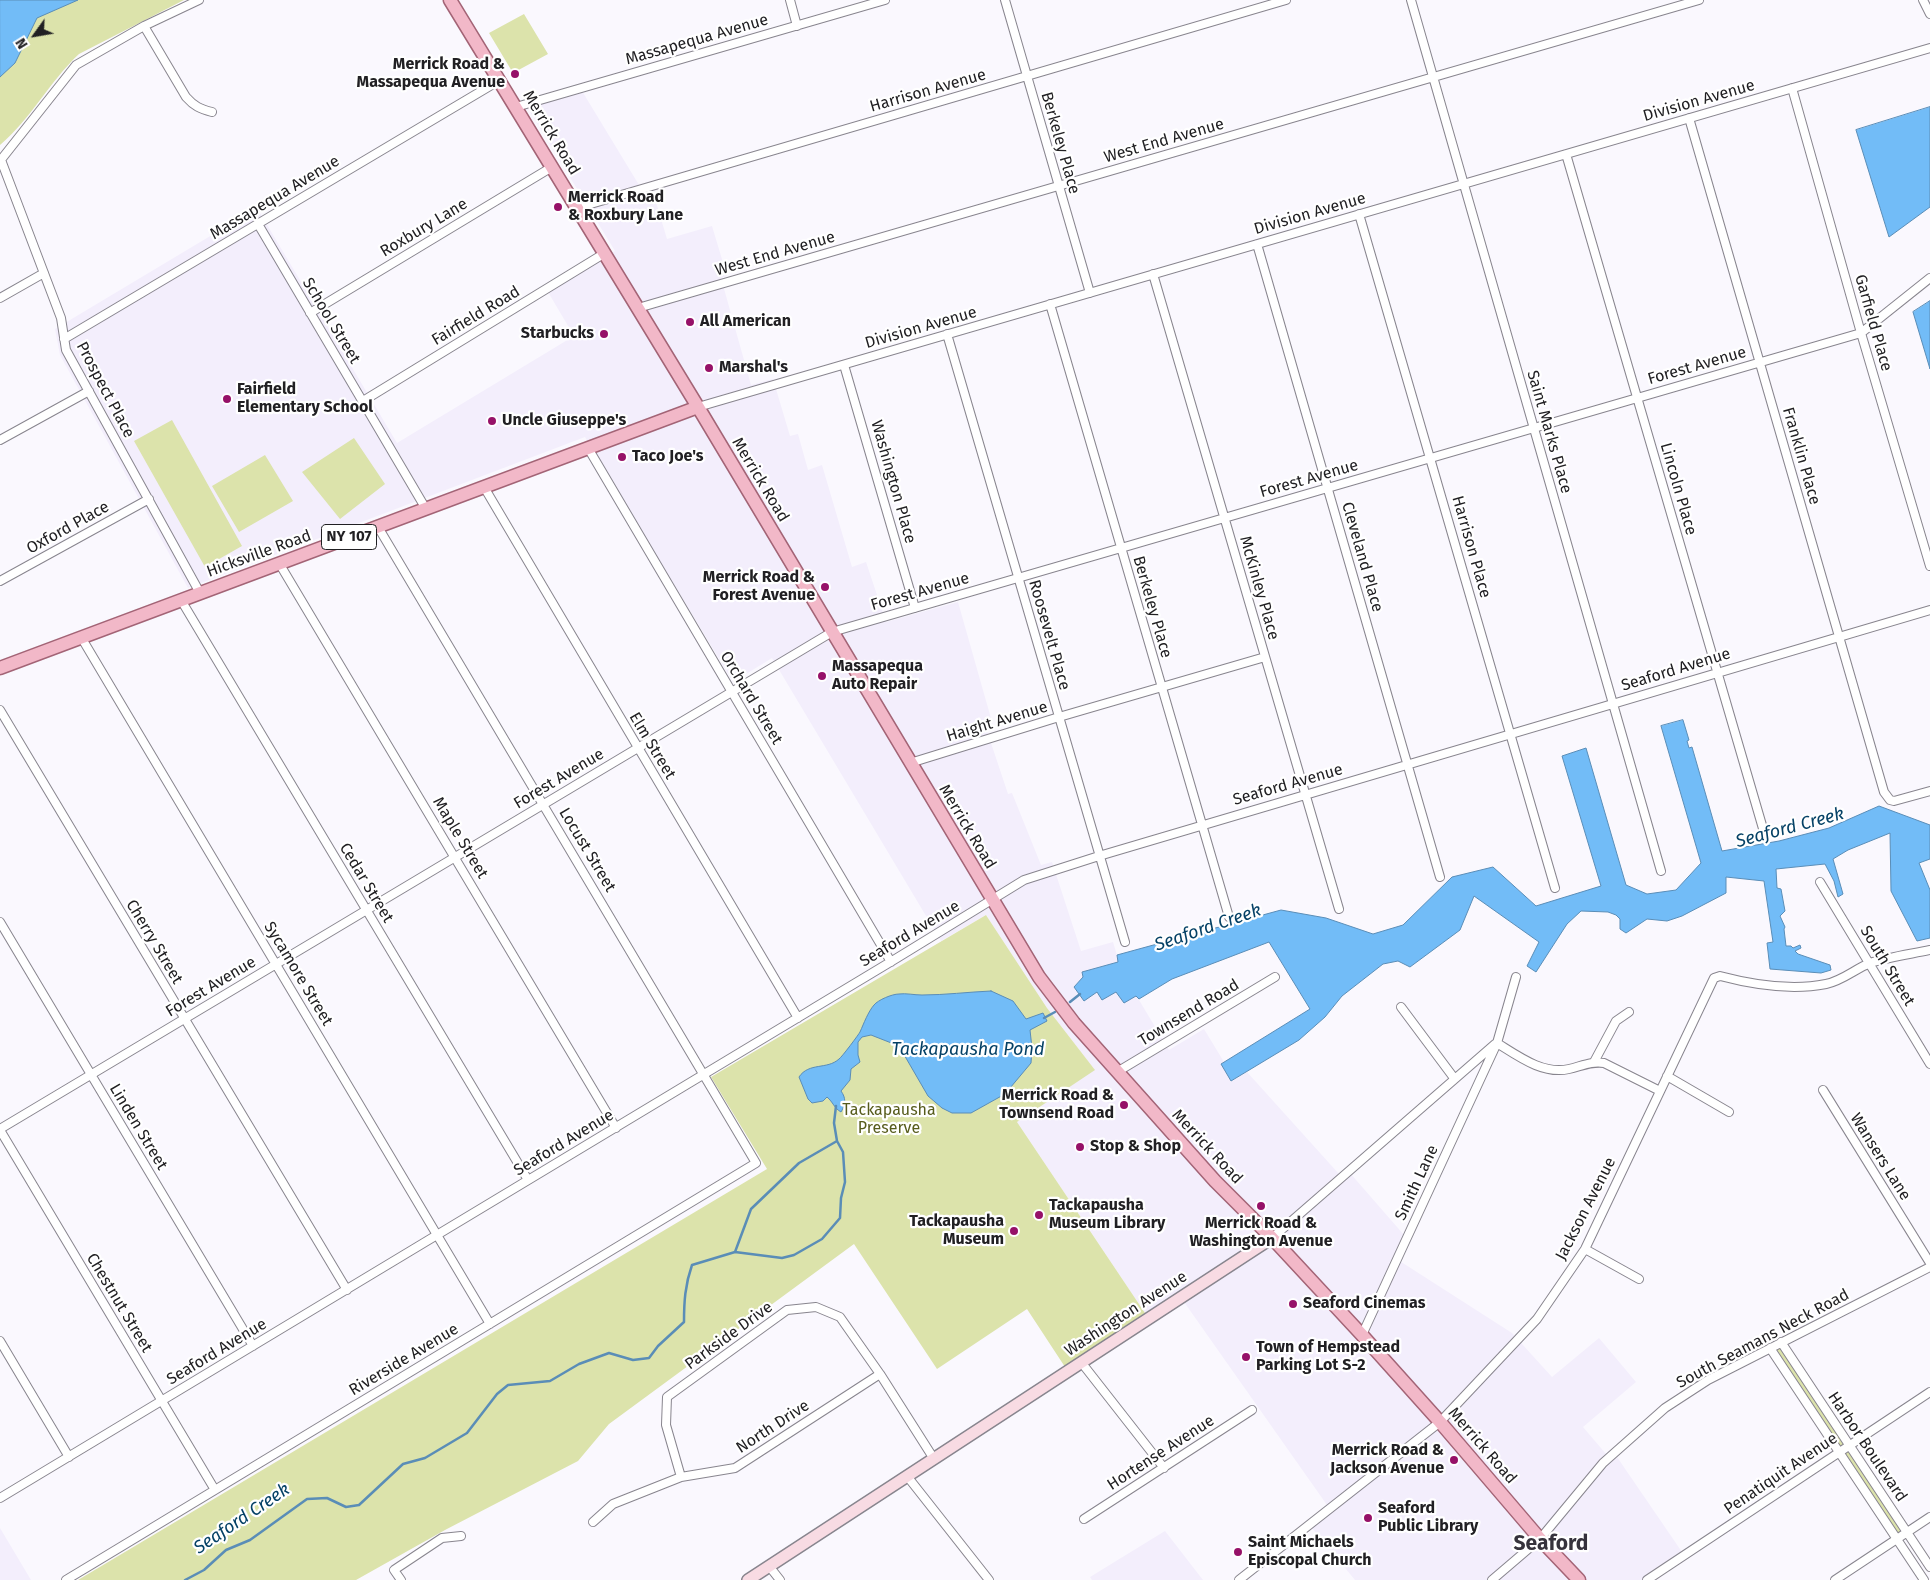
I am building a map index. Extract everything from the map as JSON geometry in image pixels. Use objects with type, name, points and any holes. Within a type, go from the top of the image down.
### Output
[{"type":"main road","name":"Merrick Road","points":[[450,0],[698,407],[1039,977],[1074,1023],[1218,1185],[1272,1238],[1362,1335],[1440,1422],[1540,1540],[1579,1580]]},
{"type":"main road","name":"Hicksville Road","points":[[0,668],[698,407]]},
{"type":"street","points":[[1,160],[76,66],[144,26],[199,0]]},
{"type":"street","points":[[790,0],[797,26]]},
{"type":"street","name":"Massapequa Avenue","points":[[516,107],[885,0]]},
{"type":"street","name":"Berkeley Place","points":[[1005,0],[1090,293]]},
{"type":"street","name":"Harrison Avenue","points":[[577,208],[1286,0]]},
{"type":"street","name":"Saint Marks Place","points":[[1412,0],[1660,871]]},
{"type":"street","name":"West End Avenue","points":[[638,308],[1698,0]]},
{"type":"street","points":[[1923,0],[1930,14]]},
{"type":"street","points":[[144,26],[186,97],[192,104],[212,112]]},
{"type":"street","name":"Division Avenue","points":[[698,407],[1930,48]]},
{"type":"street","name":"Massapequa Avenue","points":[[64,339],[500,80]]},
{"type":"street","name":"Garfield Place","points":[[1792,88],[1861,333],[1930,566]]},
{"type":"street","name":"Franklin Place","points":[[1689,118],[1884,792],[1890,800],[1899,801],[1930,791]]},
{"type":"street","name":"Lincoln Place","points":[[1566,154],[1716,673],[1764,832]]},
{"type":"street","name":"Prospect Place","points":[[1,160],[61,318],[66,350],[200,593]]},
{"type":"street","name":"Roxbury Lane","points":[[310,313],[552,167]]},
{"type":"street","name":"Harrison Place","points":[[1360,214],[1555,888]]},
{"type":"street","name":"School Street","points":[[258,224],[426,509]]},
{"type":"street","name":"Cleveland Place","points":[[1257,244],[1440,877]]},
{"type":"street","name":"Fairfield Road","points":[[363,401],[605,253]]},
{"type":"street","points":[[0,298],[44,274]]},
{"type":"street","name":"McKinley Place","points":[[1154,274],[1338,909]]},
{"type":"street","name":"Forest Avenue","points":[[0,1130],[832,632],[1861,333],[1930,278]]},
{"type":"street","name":"Berkeley Place","points":[[1050,304],[1229,917]]},
{"type":"street","name":"Roosevelt Place","points":[[947,334],[1125,942]]},
{"type":"street","name":"Washington Place","points":[[844,364],[915,608]]},
{"type":"street","points":[[0,440],[89,391]]},
{"type":"street","name":"Orchard Street","points":[[588,448],[891,962]]},
{"type":"street","name":"Elm Street","points":[[484,487],[798,1018]]},
{"type":"street","name":"Oxford Place","points":[[0,581],[149,499]]},
{"type":"street","name":"Locust Street","points":[[378,527],[705,1074],[756,1163]]},
{"type":"street","name":"Maple Street","points":[[280,563],[616,1128]]},
{"type":"street","name":"Cedar Street","points":[[181,600],[528,1180]]},
{"type":"street","name":"Seaford Avenue","points":[[0,1498],[992,901],[1017,883],[1030,877],[1930,610]]},
{"type":"street","name":"Sycamore Street","points":[[81,637],[490,1324]]},
{"type":"street","name":"Haight Avenue","points":[[910,763],[1265,657]]},
{"type":"street","name":"Cherry Street","points":[[0,710],[347,1290]]},
{"type":"street","name":"South Street","points":[[1820,882],[1930,1064]]},
{"type":"street","name":"Linden Street","points":[[0,922],[253,1346]]},
{"type":"street","name":"Jackson Avenue","points":[[1239,1580],[1440,1422],[1537,1319],[1585,1249],[1709,986],[1716,976],[1770,986],[1815,986],[1842,979],[1870,964],[1930,950]]},
{"type":"street","name":"Townsend Road","points":[[1118,1072],[1275,977]]},
{"type":"street","name":"Smith Lane","points":[[1362,1335],[1497,1043],[1516,977]]},
{"type":"street","points":[[1401,1007],[1454,1078]]},
{"type":"street","points":[[1594,1062],[1616,1021],[1630,1012]]},
{"type":"street","points":[[1497,1043],[1527,1062],[1546,1068],[1568,1070],[1594,1062],[1604,1063],[1660,1091]]},
{"type":"street","name":"Washington Avenue","points":[[748,1580],[1272,1238],[1454,1078],[1497,1043]]},
{"type":"street","points":[[1667,1076],[1729,1112]]},
{"type":"street","name":"Wansers Lane","points":[[1823,1090],[1930,1263]]},
{"type":"street","name":"Chestnut Street","points":[[0,1130],[214,1490]]},
{"type":"street","name":"Riverside Avenue","points":[[66,1580],[756,1163]]},
{"type":"street","points":[[1585,1249],[1639,1279]]},
{"type":"street","name":"South Seamans Neck Road","points":[[1492,1580],[1540,1540],[1603,1463],[1665,1408],[1708,1380],[1930,1267]]},
{"type":"street","name":"Parkside Drive","points":[[681,1477],[666,1425],[667,1397],[787,1310],[816,1307],[840,1317],[880,1374],[934,1459]]},
{"type":"street","points":[[0,1341],[69,1456]]},
{"type":"street","name":"Harbor Boulevard","points":[[1781,1342],[1930,1566]]},
{"type":"street","name":"Harbor Boulevard","points":[[1770,1348],[1924,1580]]},
{"type":"street","points":[[1081,1362],[1164,1468]]},
{"type":"street","name":"North Drive","points":[[593,1522],[614,1504],[681,1477],[735,1468],[880,1374]]},
{"type":"street","name":"Penatiquit Avenue","points":[[1647,1580],[1930,1392]]},
{"type":"street","name":"Hortense Avenue","points":[[1084,1519],[1252,1410]]},
{"type":"street","points":[[907,1476],[988,1580]]},
{"type":"street","points":[[1834,1580],[1930,1517]]},
{"type":"street","points":[[401,1580],[394,1570],[442,1538],[461,1536]]},
{"type":"street","points":[[769,1566],[780,1580]]},
{"type":"shaded area","points":[[582,91],[639,185],[650,182],[667,239],[712,226],[727,276],[721,278],[751,385],[773,379],[790,436],[798,434],[808,470],[822,465],[852,567],[866,562],[886,622],[958,602],[994,729],[987,731],[1008,794],[1012,793],[1041,865],[1052,862],[1081,951],[1113,942],[1119,962],[1083,972],[1083,977],[1074,986],[1097,992],[1136,995],[1169,1050],[1204,1029],[1224,1062],[1221,1064],[1232,1081],[1247,1072],[1343,1179],[1350,1173],[1404,1235],[1395,1258],[1512,1333],[1552,1377],[1599,1338],[1636,1382],[1583,1427],[1612,1461],[1617,1457],[1682,1552],[1651,1572],[1656,1580],[1355,1580],[1307,1522],[1327,1505],[1177,1292],[1145,1313],[1017,1122],[1094,1069],[1047,1008],[986,915],[941,941],[772,658],[733,682],[585,437],[188,588],[60,355],[55,329],[257,208],[397,443],[574,336],[548,292],[615,251],[527,107]]},
{"type":"shaded area","points":[[0,1528],[31,1580],[0,1580]]},
{"type":"shaded area","points":[[1165,1531],[1203,1580],[1092,1580],[1090,1577]]},
{"type":"green space","points":[[0,0],[184,0],[79,54],[58,76],[21,124],[0,145]]},
{"type":"green space","points":[[524,14],[548,54],[513,73],[489,33]]},
{"type":"green space","points":[[172,420],[242,546],[205,567],[134,441]]},
{"type":"green space","points":[[354,438],[385,484],[340,519],[302,472]]},
{"type":"green space","points":[[265,455],[293,501],[239,532],[212,486]]},
{"type":"green space","name":"Tackapausha Preserve","points":[[986,915],[1047,1008],[1095,1070],[1017,1122],[1145,1313],[1065,1367],[1027,1309],[937,1369],[854,1244],[609,1424],[578,1461],[445,1530],[356,1580],[78,1580],[767,1169],[711,1077]]},
{"type":"green space","points":[[1781,1345],[1847,1444],[1839,1449],[1773,1349]]},
{"type":"green space","points":[[1849,1448],[1905,1531],[1897,1536],[1842,1453]]},
{"type":"water","points":[[0,0],[78,0],[37,18],[15,63],[0,77]]},
{"type":"water","points":[[1930,107],[1930,207],[1889,237],[1856,130]]},
{"type":"water","points":[[1930,301],[1930,369],[1913,312]]},
{"type":"water","points":[[1683,720],[1689,740],[1687,741],[1689,748],[1692,747],[1722,851],[1779,841],[1829,828],[1879,806],[1930,825],[1930,859],[1919,863],[1930,890],[1930,938],[1917,941],[1891,891],[1890,833],[1848,850],[1833,859],[1843,894],[1838,897],[1834,881],[1825,864],[1776,869],[1777,888],[1781,889],[1785,911],[1780,916],[1785,927],[1786,946],[1793,948],[1800,945],[1801,948],[1795,951],[1798,954],[1830,965],[1831,970],[1821,973],[1770,969],[1767,943],[1773,942],[1764,881],[1726,877],[1726,893],[1682,916],[1667,921],[1647,919],[1626,933],[1620,929],[1620,919],[1616,915],[1608,912],[1581,911],[1567,924],[1536,972],[1527,966],[1539,942],[1474,896],[1460,930],[1410,967],[1398,961],[1383,964],[1342,996],[1325,1017],[1299,1040],[1231,1081],[1221,1064],[1310,1009],[1269,942],[1172,979],[1139,999],[1136,996],[1124,1003],[1116,992],[1102,1000],[1097,992],[1084,1001],[1074,987],[1083,977],[1082,972],[1118,962],[1117,955],[1281,910],[1326,918],[1373,934],[1403,925],[1452,877],[1493,867],[1536,906],[1601,886],[1562,756],[1586,748],[1626,885],[1647,894],[1676,890],[1701,863],[1661,726]]},
{"type":"water","name":"Tackapausha Pond","points":[[991,991],[1013,1001],[1026,1019],[1043,1013],[1047,1021],[1030,1030],[1031,1063],[1005,1094],[971,1113],[952,1113],[942,1108],[928,1096],[899,1046],[871,1035],[862,1037],[858,1042],[860,1062],[851,1069],[850,1080],[841,1091],[845,1101],[841,1112],[827,1097],[823,1101],[812,1103],[808,1099],[799,1077],[808,1069],[829,1064],[839,1059],[859,1034],[870,1011],[879,1001],[896,994],[931,995]]},
{"type":"waterway","name":"Seaford Creek","points":[[1070,1002],[1080,994]]},
{"type":"waterway","name":"Seaford Creek","points":[[1044,1018],[1055,1012]]},
{"type":"waterway","name":"Seaford Creek","points":[[185,1580],[204,1570],[226,1550],[250,1540],[307,1499],[327,1498],[346,1507],[359,1505],[403,1464],[425,1458],[467,1433],[497,1394],[508,1385],[550,1381],[579,1364],[609,1353],[633,1360],[649,1358],[658,1346],[684,1322],[685,1294],[692,1265],[735,1252],[782,1258],[794,1255],[822,1239],[840,1218],[841,1198],[845,1182],[843,1152],[837,1141],[834,1123],[836,1106]]},
{"type":"waterway","points":[[735,1252],[751,1209],[799,1163],[837,1141]]},
{"type":"place","name":"Merrick Road & Massapequa Avenue","points":[[515,74]]},
{"type":"place","name":"Merrick Road & Roxbury Lane","points":[[558,207]]},
{"type":"place","name":"All American","points":[[690,322]]},
{"type":"place","name":"Starbucks","points":[[604,334]]},
{"type":"place","name":"Marshal's","points":[[709,368]]},
{"type":"place","name":"Fairfield Elementary School","points":[[227,399]]},
{"type":"place","name":"Uncle Giuseppe's","points":[[492,421]]},
{"type":"place","name":"Taco Joe's","points":[[622,457]]},
{"type":"place","name":"Merrick Road & Forest Avenue","points":[[825,587]]},
{"type":"place","name":"Massapequa Auto Repair","points":[[822,676]]},
{"type":"place","name":"Merrick Road & Townsend Road","points":[[1124,1105]]},
{"type":"place","name":"Stop & Shop","points":[[1080,1147]]},
{"type":"place","name":"Merrick Road & Washington Avenue","points":[[1261,1206]]},
{"type":"place","name":"Tackapausha Museum Library","points":[[1039,1215]]},
{"type":"place","name":"Tackapausha Museum","points":[[1014,1231]]},
{"type":"place","name":"Seaford Cinemas","points":[[1293,1304]]},
{"type":"place","name":"Town of Hempstead Parking Lot S-2","points":[[1246,1357]]},
{"type":"place","name":"Merrick Road & Jackson Avenue","points":[[1454,1460]]},
{"type":"place","name":"Seaford Public Library","points":[[1368,1518]]},
{"type":"place","name":"Saint Michaels Episcopal Church","points":[[1238,1552]]},
{"type":"district","name":"Seaford","points":[[1551,1544]]}]
